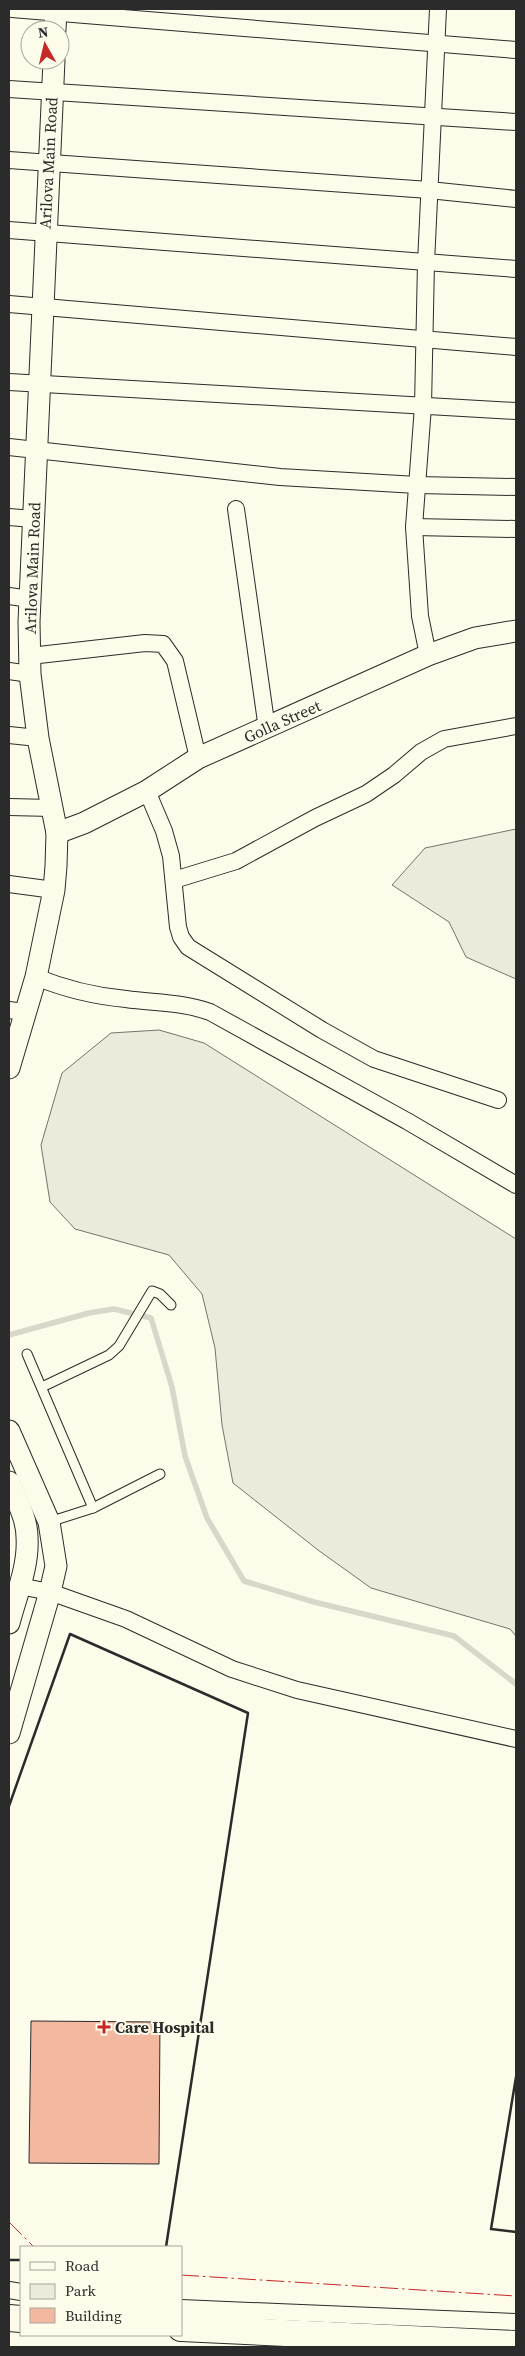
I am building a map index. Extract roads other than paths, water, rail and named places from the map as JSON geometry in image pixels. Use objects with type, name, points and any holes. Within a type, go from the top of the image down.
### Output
[{"type":"main road","points":[[182,2328],[516,2344]]},
{"type":"street","points":[[12,9],[56,17],[436,42],[516,50]]},
{"type":"street","points":[[428,655],[420,616],[414,527],[423,406],[426,263],[438,9]]},
{"type":"street","name":"Arilova Main Road","points":[[9,1068],[16,1011],[36,977],[54,890],[57,833],[38,738],[30,665],[33,519],[53,70]]},
{"type":"street","points":[[9,89],[433,115],[516,122]]},
{"type":"street","points":[[9,160],[516,198]]},
{"type":"street","points":[[9,230],[516,269]]},
{"type":"street","points":[[9,304],[516,347]]},
{"type":"street","points":[[9,382],[516,411]]},
{"type":"street","points":[[9,447],[280,478],[417,485],[516,487]]},
{"type":"street","points":[[236,509],[267,729]]},
{"type":"street","points":[[9,517],[33,519]]},
{"type":"street","points":[[414,527],[516,529]]},
{"type":"street","points":[[9,596],[30,599]]},
{"type":"street","name":"Golla Street","points":[[57,833],[84,823],[147,791],[198,758],[267,729],[428,655],[475,638],[516,630]]},
{"type":"street","points":[[9,671],[30,665],[145,643],[163,644],[174,661],[198,758]]},
{"type":"street","points":[[174,880],[236,861],[315,818],[366,794],[394,775],[421,752],[444,739],[516,726]]},
{"type":"street","points":[[9,735],[38,738]]},
{"type":"street","points":[[147,791],[164,831],[174,880],[181,937],[188,947],[374,1059],[498,1100]]},
{"type":"street","points":[[9,807],[52,808]]},
{"type":"street","points":[[9,884],[54,890]]},
{"type":"street","points":[[36,977],[60,987],[88,994],[192,1006],[210,1012],[407,1120],[516,1185]]},
{"type":"street","points":[[9,1431],[49,1522],[56,1566],[9,1734]]},
{"type":"street","points":[[9,1482],[24,1520],[28,1536],[26,1560],[9,1623]]},
{"type":"street","points":[[19,1586],[50,1592],[126,1619],[232,1669],[297,1690],[516,1739]]},
{"type":"street","points":[[182,2308],[516,2322]]},
{"type":"lane","points":[[42,1387],[109,1355],[119,1346],[152,1291],[157,1292],[171,1305]]},
{"type":"lane","points":[[27,1354],[93,1508]]},
{"type":"lane","points":[[49,1522],[93,1508],[160,1474]]},
{"type":"waterway","points":[[9,1335],[89,1313],[114,1309],[151,1318],[172,1387],[185,1456],[207,1518],[244,1581],[314,1602],[454,1636],[516,1684]]},
{"type":"place","name":"Care Hospital","points":[[104,2027]]}]
